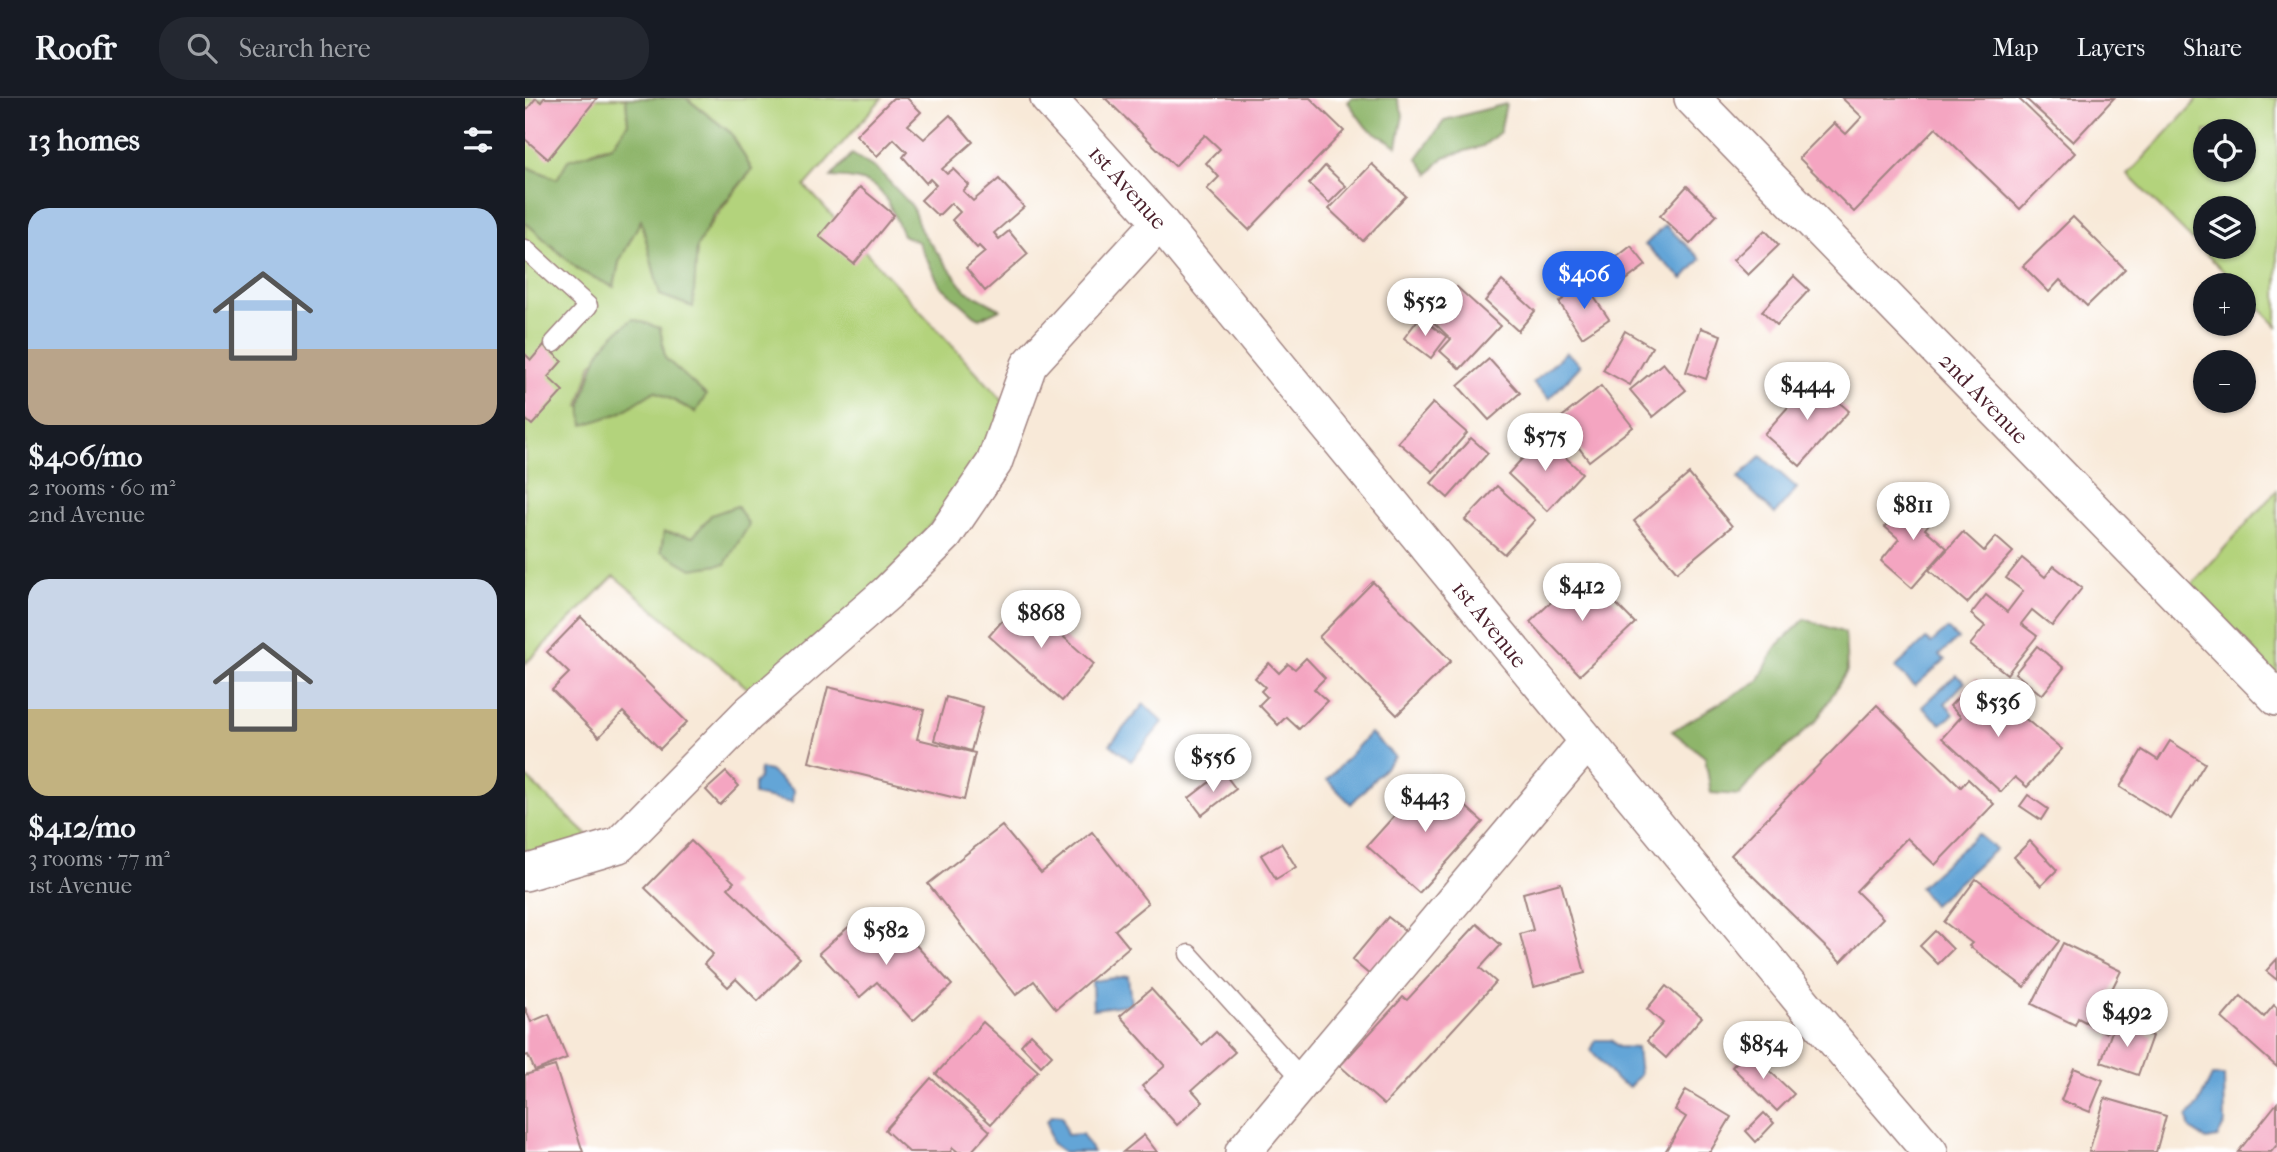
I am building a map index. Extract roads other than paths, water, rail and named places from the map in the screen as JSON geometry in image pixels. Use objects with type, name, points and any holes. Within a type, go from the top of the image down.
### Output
[{"type":"street","name":"1st Avenue","points":[[1048,98],[1160,222],[1587,742],[1930,1152]]},
{"type":"street","name":"2nd Avenue","points":[[1692,98],[2277,698]]},
{"type":"street","points":[[525,873],[619,845],[748,714],[887,593],[945,535],[994,463],[1028,365],[1160,222]]},
{"type":"street","points":[[1243,1152],[1587,742]]},
{"type":"lane","points":[[525,249],[588,306],[554,343]]},
{"type":"lane","points":[[1189,954],[1303,1080]]},
{"type":"water","points":[[1665,225],[1701,259],[1683,279],[1645,245]]},
{"type":"water","points":[[1566,352],[1581,365],[1549,399],[1533,383]]},
{"type":"water","points":[[1761,456],[1797,488],[1775,514],[1738,478]]},
{"type":"water","points":[[1947,629],[1958,639],[1939,655],[1945,660],[1915,686],[1895,668],[1926,639],[1931,643]]},
{"type":"water","points":[[1956,675],[1965,682],[1945,703],[1954,714],[1941,724],[1922,707]]},
{"type":"water","points":[[1144,704],[1163,722],[1131,761],[1110,744]]},
{"type":"water","points":[[1370,733],[1395,757],[1351,804],[1327,780]]},
{"type":"water","points":[[760,769],[770,771],[793,791],[792,803],[754,795],[754,783],[759,779]]},
{"type":"water","points":[[1978,834],[1996,849],[1933,905],[1919,887]]},
{"type":"water","points":[[1128,976],[1131,1004],[1093,1009],[1092,981]]},
{"type":"water","points":[[1596,1040],[1611,1040],[1618,1047],[1637,1048],[1640,1075],[1629,1087],[1614,1078],[1591,1050]]},
{"type":"water","points":[[2212,1076],[2224,1076],[2225,1123],[2217,1138],[2207,1140],[2190,1129],[2187,1117],[2198,1105]]},
{"type":"water","points":[[1052,1115],[1062,1116],[1067,1135],[1082,1134],[1093,1152],[1064,1152],[1051,1143],[1047,1121]]}]
